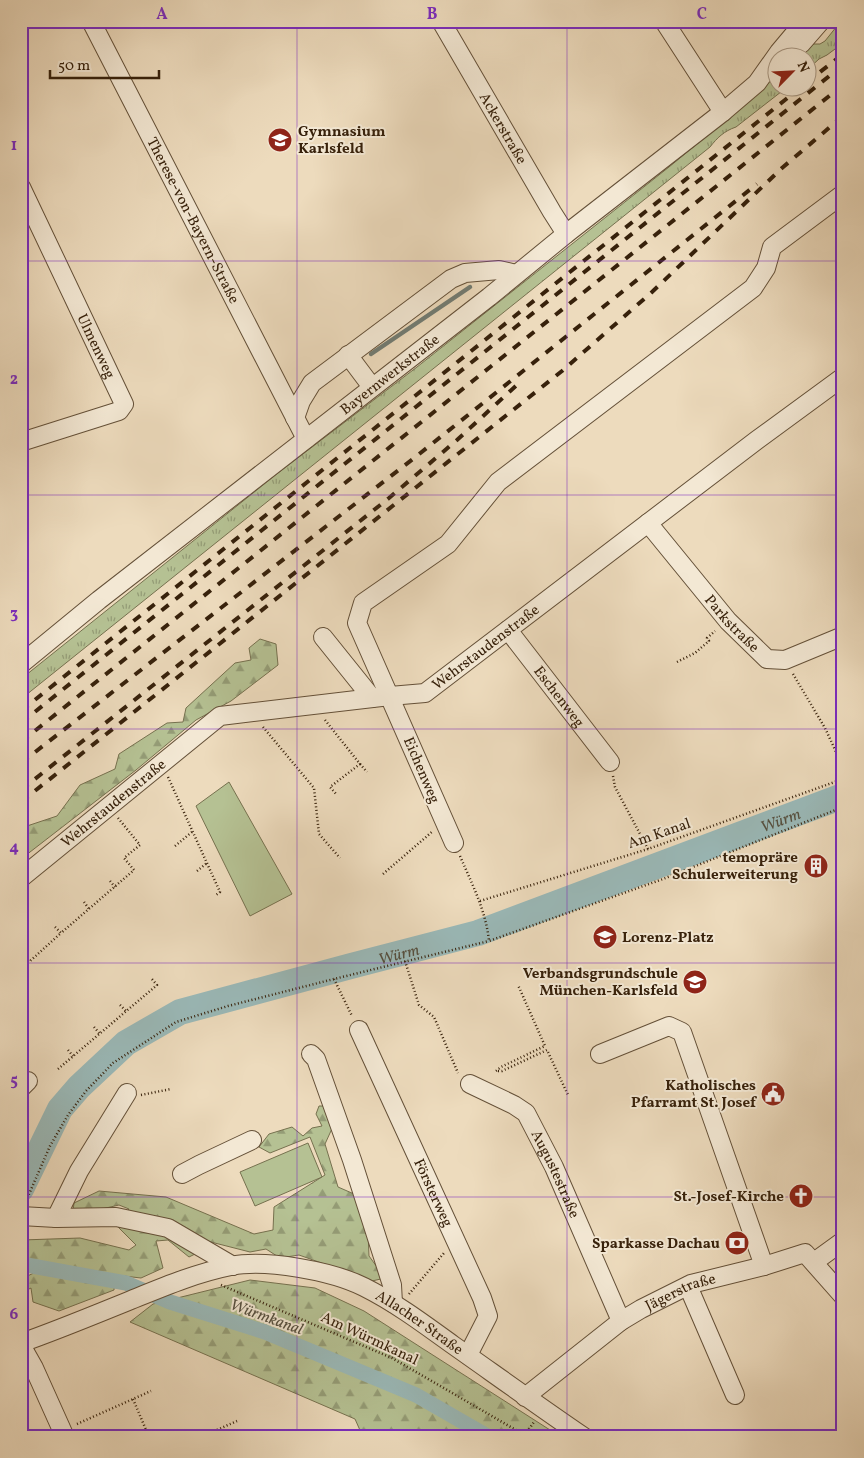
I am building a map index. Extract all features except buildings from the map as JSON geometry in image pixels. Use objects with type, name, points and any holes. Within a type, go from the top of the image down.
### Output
[{"type":"street","name":"Therese-von-Bayern-Straße","points":[[91,21],[306,439]]},
{"type":"street","name":"Ackerstraße","points":[[441,21],[566,234]]},
{"type":"street","points":[[664,21],[724,112]]},
{"type":"street","name":"Bayernwerkstraße","points":[[757,83],[779,52],[806,21]]},
{"type":"street","points":[[798,48],[821,21]]},
{"type":"street","name":"Bayernwerkstraße","points":[[21,664],[98,600],[766,77]]},
{"type":"street","name":"Ulmenweg","points":[[21,187],[124,404],[120,411],[22,440]]},
{"type":"street","name":"Eichenweg","points":[[454,844],[357,623],[363,603],[448,544],[498,482],[754,288],[766,268],[772,247],[843,194]]},
{"type":"street","points":[[295,418],[301,401],[312,383],[451,279],[465,273],[499,270],[516,274]]},
{"type":"street","points":[[348,355],[372,387]]},
{"type":"street","name":"Wehrstaudenstraße","points":[[21,878],[220,716],[425,693],[756,440],[843,377]]},
{"type":"street","name":"Parkstraße","points":[[648,523],[728,621],[767,659],[785,660]]},
{"type":"street","name":"Eschenweg","points":[[508,630],[610,762]]},
{"type":"street","points":[[785,660],[843,636]]},
{"type":"street","points":[[324,637],[372,698]]},
{"type":"street","points":[[600,1054],[669,1026],[682,1032],[764,1266]]},
{"type":"street","name":"Försterweg","points":[[359,1030],[482,1298],[488,1316],[468,1355]]},
{"type":"street","points":[[311,1054],[316,1060],[352,1160],[392,1285],[392,1303]]},
{"type":"street","name":"Augustestraße","points":[[470,1084],[514,1105],[526,1113],[550,1158],[621,1321]]},
{"type":"street","points":[[56,1218],[79,1170],[127,1093]]},
{"type":"street","points":[[182,1174],[252,1140]]},
{"type":"street","points":[[23,1211],[56,1218],[116,1216],[168,1228],[233,1266]]},
{"type":"street","points":[[843,1241],[814,1262],[843,1296]]},
{"type":"street","name":"Jägerstraße","points":[[525,1397],[621,1321],[688,1286],[806,1253],[814,1262]]},
{"type":"street","name":"Allacher Straße","points":[[21,1344],[194,1275],[233,1266],[260,1264],[299,1268],[335,1276],[363,1286],[400,1307],[584,1437]]},
{"type":"street","points":[[688,1286],[735,1395]]},
{"type":"street","points":[[21,1344],[34,1368],[63,1434]]},
{"type":"path","points":[[677,662],[695,653],[710,641],[707,638],[728,621]]},
{"type":"path","points":[[785,660],[825,728],[843,767]]},
{"type":"path","points":[[313,705],[367,772]]},
{"type":"path","points":[[250,712],[314,788],[319,834],[340,858]]},
{"type":"path","points":[[610,762],[615,787],[648,849]]},
{"type":"path","points":[[162,763],[220,892],[216,895]]},
{"type":"path","points":[[337,795],[330,787],[360,764]]},
{"type":"path","name":"Am Kanal","points":[[480,901],[648,849],[843,779]]},
{"type":"path","points":[[21,953],[28,962],[134,870],[124,858],[140,845],[108,807]]},
{"type":"path","points":[[23,1211],[50,1146],[68,1115],[86,1091],[113,1062],[176,1022],[228,1006],[489,941],[663,880],[843,808]]},
{"type":"path","points":[[383,874],[445,822]]},
{"type":"path","points":[[175,846],[192,832]]},
{"type":"path","points":[[454,844],[480,901],[489,941]]},
{"type":"path","points":[[197,871],[206,863]]},
{"type":"path","points":[[110,881],[115,887]]},
{"type":"path","points":[[84,902],[90,909]]},
{"type":"path","points":[[55,926],[61,933]]},
{"type":"path","points":[[405,961],[419,1005],[434,1017],[460,1076],[470,1084]]},
{"type":"path","points":[[58,1069],[157,985],[151,978]]},
{"type":"path","points":[[334,979],[359,1030]]},
{"type":"path","points":[[518,985],[545,1046],[500,1067],[496,1072],[547,1050],[568,1095]]},
{"type":"path","points":[[120,1005],[126,1012]]},
{"type":"path","points":[[94,1027],[100,1034]]},
{"type":"path","points":[[68,1050],[73,1056]]},
{"type":"path","points":[[127,1093],[143,1096],[171,1089]]},
{"type":"path","points":[[409,1294],[455,1241]]},
{"type":"path","name":"Am Würmkanal","points":[[223,1281],[214,1282],[392,1358],[528,1437]]},
{"type":"path","points":[[63,1434],[151,1391]]},
{"type":"path","points":[[133,1399],[148,1437]]},
{"type":"path","points":[[201,1437],[237,1421]]},
{"type":"path","points":[[141,1432],[146,1430]]},
{"type":"path","points":[[215,1430],[218,1437]]},
{"type":"green space","points":[[843,21],[843,43],[816,62],[816,48],[804,48],[809,44],[820,44]]},
{"type":"green space","points":[[766,85],[766,98],[773,98],[736,127],[721,135],[710,147],[21,699],[21,679],[278,473],[417,367],[737,111]]},
{"type":"green space","points":[[260,639],[276,644],[278,665],[231,701],[196,720],[136,770],[21,859],[21,828],[57,816],[80,785],[115,769],[119,754],[167,723],[183,722],[186,708],[235,663],[251,660],[249,648]]},
{"type":"green space","points":[[229,782],[292,894],[250,916],[196,806]]},
{"type":"green space","points":[[319,1106],[327,1106],[335,1122],[325,1144],[338,1187],[361,1197],[368,1232],[369,1256],[385,1278],[372,1281],[299,1255],[280,1258],[266,1249],[250,1252],[203,1240],[199,1252],[189,1257],[168,1240],[156,1241],[163,1268],[141,1278],[115,1275],[114,1290],[59,1311],[33,1302],[31,1288],[21,1293],[21,1279],[36,1272],[21,1267],[21,1223],[23,1224],[22,1240],[80,1238],[129,1250],[136,1245],[116,1225],[129,1209],[119,1205],[80,1214],[73,1211],[74,1203],[99,1191],[166,1197],[254,1234],[273,1230],[274,1207],[325,1175],[310,1137],[270,1153],[259,1147],[269,1134],[292,1127],[303,1136],[312,1128],[322,1126],[316,1114]]},
{"type":"green space","points":[[308,1143],[322,1177],[255,1206],[240,1172]]},
{"type":"green space","points":[[250,1280],[315,1288],[364,1311],[561,1437],[363,1437],[355,1419],[130,1322],[153,1304]]},
{"type":"waterway","points":[[371,354],[470,287]]},
{"type":"waterway","name":"Würm","points":[[21,1189],[60,1109],[79,1087],[126,1043],[180,1012],[478,933],[843,796]]},
{"type":"waterway","name":"Würmkanal","points":[[21,1264],[126,1283],[170,1302],[265,1332],[416,1395],[489,1437]]},
{"type":"railway","points":[[816,75],[843,54]]},
{"type":"railway","points":[[21,723],[843,65]]},
{"type":"railway","points":[[21,742],[843,85]]},
{"type":"railway","points":[[21,711],[787,98]]},
{"type":"railway","points":[[21,802],[562,371],[652,292],[782,168],[843,116]]},
{"type":"railway","points":[[21,763],[418,455],[757,184]]},
{"type":"railway","points":[[21,790],[389,498],[457,440],[519,383]]},
{"type":"place","name":"Gymnasium Karlsfeld","points":[[280,140]]},
{"type":"place","name":"temopräre Schulerweiterung","points":[[816,866]]},
{"type":"place","name":"Lorenz-Platz","points":[[605,937]]},
{"type":"place","name":"Verbandsgrundschule München-Karlsfeld","points":[[695,982]]},
{"type":"place","name":"Katholisches Pfarramt St. Josef","points":[[773,1094]]},
{"type":"place","name":"St.-Josef-Kirche","points":[[801,1196]]},
{"type":"place","name":"Sparkasse Dachau","points":[[737,1243]]}]
